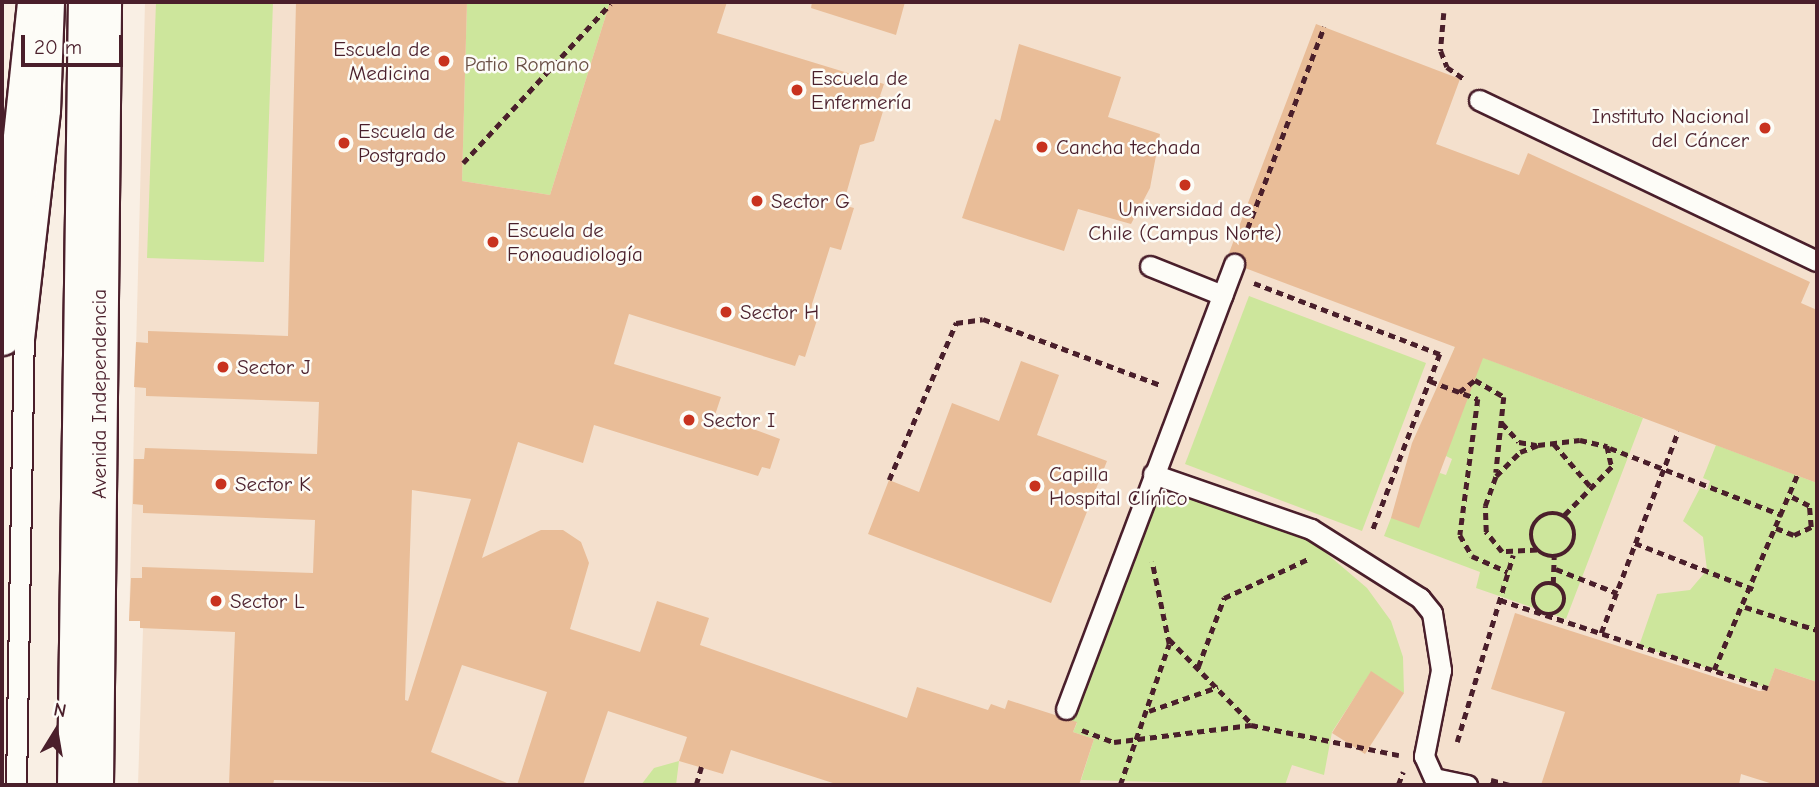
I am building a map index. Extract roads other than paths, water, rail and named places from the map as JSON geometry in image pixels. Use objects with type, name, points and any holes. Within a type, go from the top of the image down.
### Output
[{"type":"main road","points":[[2,336],[37,2]]},
{"type":"main road","name":"Avenida Independencia","points":[[94,785],[102,2]]},
{"type":"lane","points":[[16,785],[24,339],[50,111],[54,2]]},
{"type":"lane","points":[[67,785],[79,2]]},
{"type":"lane","points":[[1479,100],[1817,261]]},
{"type":"lane","points":[[1150,266],[1222,295]]},
{"type":"lane","points":[[1066,709],[1135,519],[1232,269]]},
{"type":"lane","points":[[1153,474],[1311,529],[1420,598],[1432,613],[1441,670],[1424,756],[1434,778],[1476,781]]},
{"type":"place","name":"Escuela de Medicina","points":[[444,61]]},
{"type":"place","name":"Escuela de Enfermería","points":[[797,90]]},
{"type":"place","name":"Instituto Nacional del Cáncer","points":[[1765,128]]},
{"type":"place","name":"Escuela de Postgrado","points":[[344,143]]},
{"type":"place","name":"Cancha techada","points":[[1042,147]]},
{"type":"place","name":"Universidad de Chile (Campus Norte)","points":[[1185,185]]},
{"type":"place","name":"Sector G","points":[[757,201]]},
{"type":"place","name":"Escuela de Fonoaudiología","points":[[493,242]]},
{"type":"place","name":"Sector H","points":[[726,312]]},
{"type":"place","name":"Sector J","points":[[223,367]]},
{"type":"place","name":"Sector I","points":[[689,420]]},
{"type":"place","name":"Sector K","points":[[221,484]]},
{"type":"place","name":"Capilla Hospital Clínico","points":[[1035,486]]},
{"type":"place","name":"Sector L","points":[[216,601]]},
{"type":"park label","name":"Patio Romano","points":[[527,64]]}]
